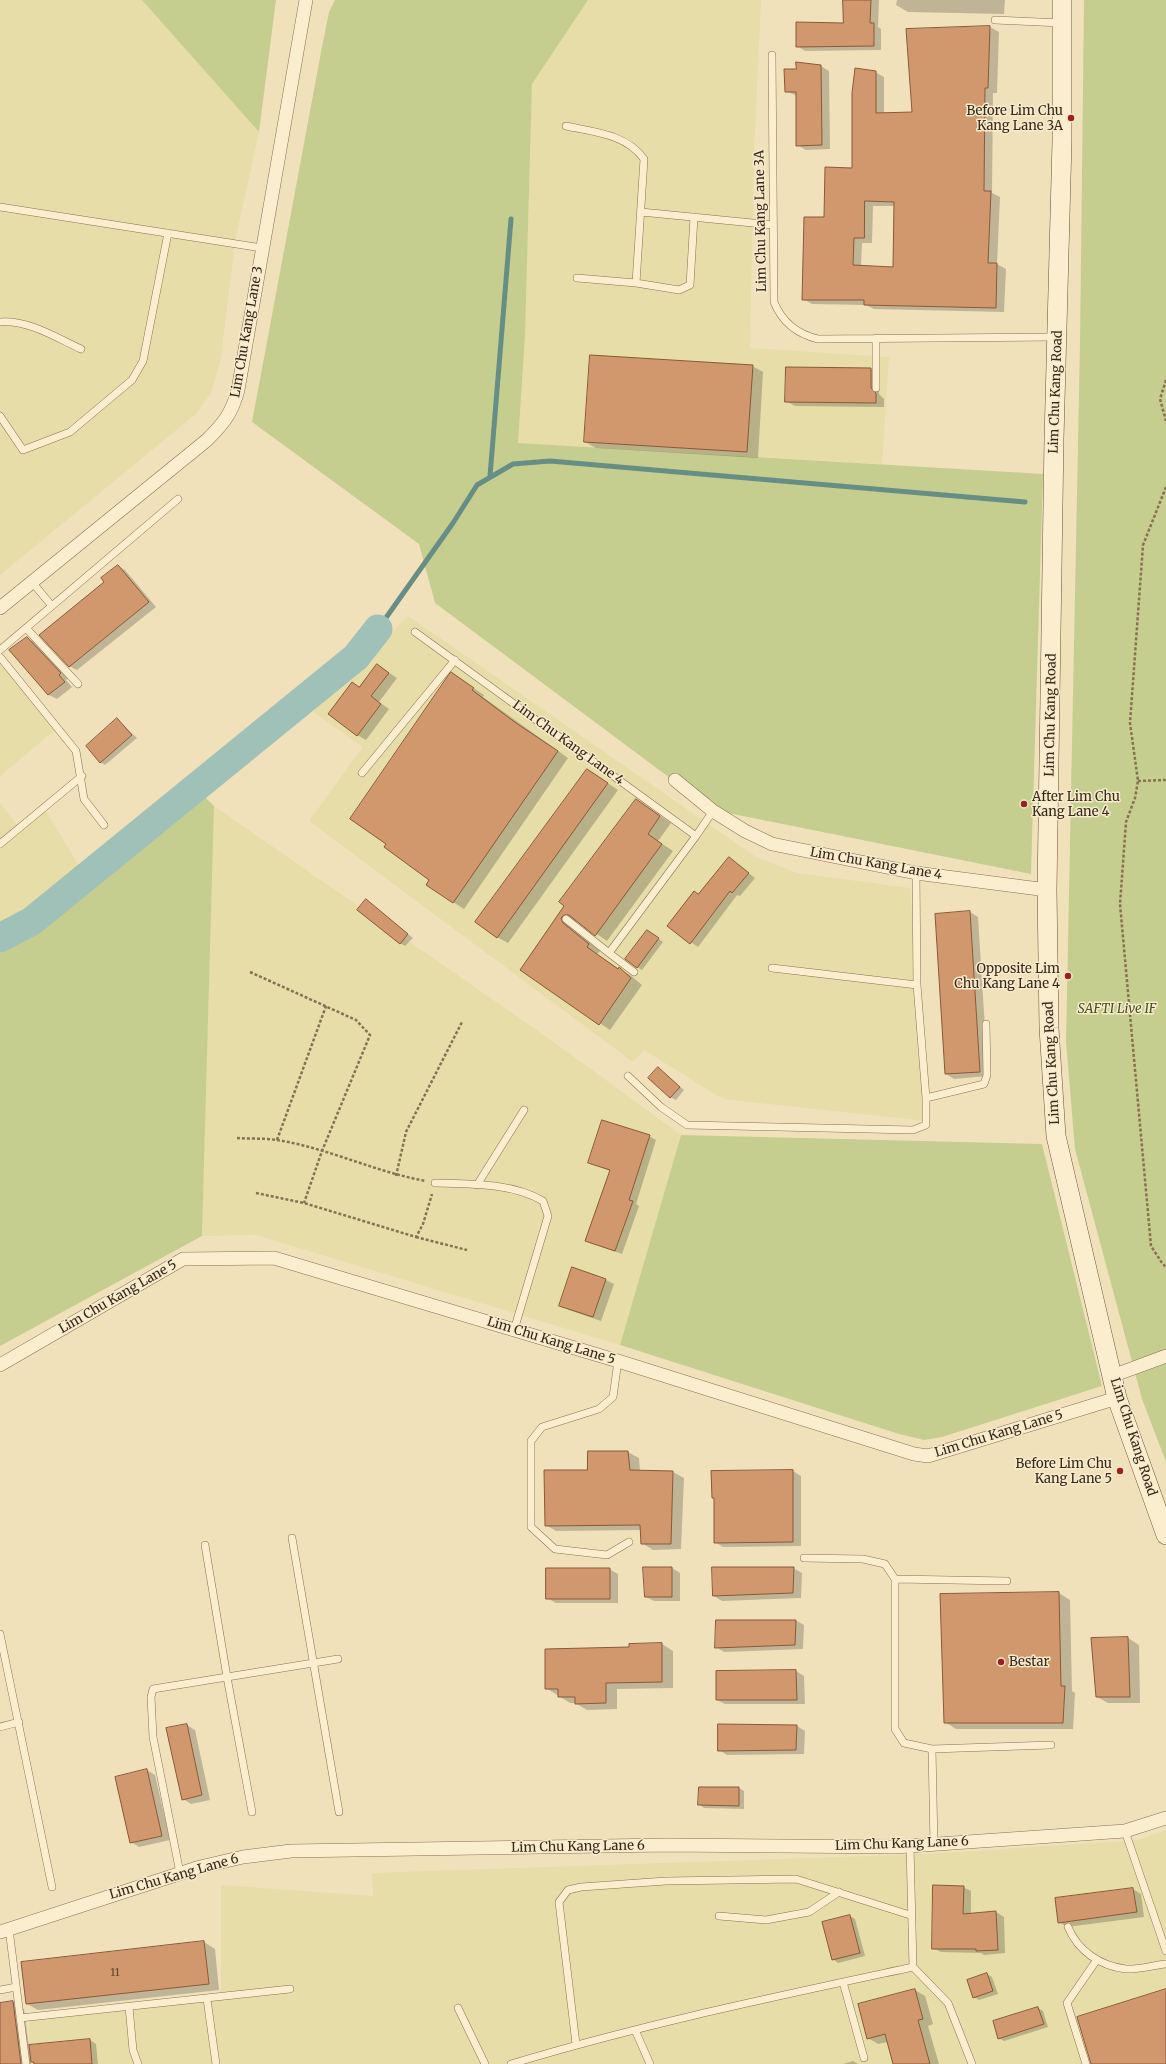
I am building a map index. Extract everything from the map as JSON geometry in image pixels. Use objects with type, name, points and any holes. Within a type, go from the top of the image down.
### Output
[{"type":"main road","name":"Lim Chu Kang Road","points":[[1062,0],[1062,140],[1058,337],[1054,439],[1047,890],[1049,1028],[1056,1136],[1117,1398],[1166,1535]]},
{"type":"street","name":"Lim Chu Kang Lane 3","points":[[0,608],[207,440],[224,423],[234,406],[306,0]]},
{"type":"street","name":"Lim Chu Kang Lane 4","points":[[675,780],[713,811],[745,831],[772,844],[916,873],[1047,890]]},
{"type":"street","name":"Lim Chu Kang Lane 5","points":[[0,1365],[183,1259],[274,1258],[618,1361],[914,1454],[928,1456],[1117,1398]]},
{"type":"street","points":[[1112,1376],[1166,1356]]},
{"type":"street","name":"Lim Chu Kang Lane 6","points":[[5,1930],[180,1873],[243,1857],[291,1851],[666,1845],[910,1846],[1125,1831],[1166,1818]]},
{"type":"lane","points":[[995,20],[1062,23]]},
{"type":"lane","name":"Lim Chu Kang Lane 3A","points":[[772,55],[774,302],[778,313],[792,327],[803,336],[818,339],[1058,337]]},
{"type":"lane","points":[[566,126],[617,138],[636,148],[644,158],[636,283]]},
{"type":"lane","points":[[0,207],[262,248]]},
{"type":"lane","points":[[641,212],[773,225]]},
{"type":"lane","points":[[577,278],[636,283],[678,290],[690,285],[694,217]]},
{"type":"lane","points":[[0,416],[23,450],[70,432],[132,380],[143,361],[168,233]]},
{"type":"lane","points":[[0,316],[3,322],[24,323],[81,349]]},
{"type":"lane","points":[[876,338],[876,388]]},
{"type":"lane","points":[[0,650],[178,499]]},
{"type":"lane","points":[[32,582],[52,606]]},
{"type":"lane","points":[[26,628],[78,684]]},
{"type":"lane","name":"Lim Chu Kang Lane 4","points":[[415,632],[696,836]]},
{"type":"lane","points":[[0,657],[76,751],[82,776],[84,799],[104,826]]},
{"type":"lane","points":[[362,773],[455,660]]},
{"type":"lane","points":[[0,844],[82,776]]},
{"type":"lane","points":[[609,953],[713,811]]},
{"type":"lane","points":[[628,1076],[661,1107],[687,1125],[913,1130],[926,1124],[926,1098],[916,985],[916,873]]},
{"type":"lane","points":[[566,919],[634,972]]},
{"type":"lane","points":[[772,968],[916,985]]},
{"type":"lane","points":[[926,1098],[984,1084],[987,1075],[986,1024]]},
{"type":"lane","points":[[477,1185],[524,1110]]},
{"type":"lane","points":[[435,1183],[477,1185],[528,1192],[543,1201],[548,1216],[514,1330]]},
{"type":"lane","points":[[618,1361],[613,1398],[599,1409],[542,1427],[531,1441],[531,1526],[555,1549],[607,1555],[629,1542]]},
{"type":"lane","points":[[292,1538],[339,1812]]},
{"type":"lane","points":[[205,1545],[227,1677],[252,1812]]},
{"type":"lane","points":[[804,1558],[863,1559],[885,1564],[895,1579],[895,1729],[904,1743],[932,1749],[1051,1745]]},
{"type":"lane","points":[[895,1579],[1007,1581]]},
{"type":"lane","points":[[0,1634],[52,1888]]},
{"type":"lane","points":[[180,1873],[153,1737],[150,1697],[153,1690],[338,1659]]},
{"type":"lane","points":[[0,1727],[19,1722]]},
{"type":"lane","points":[[932,1749],[934,1845]]},
{"type":"lane","points":[[1125,1831],[1166,1951]]},
{"type":"lane","points":[[910,1846],[912,1967],[948,2003],[972,2064]]},
{"type":"lane","points":[[576,2044],[559,1902],[568,1890],[581,1887],[666,1881],[796,1879],[910,1915]]},
{"type":"lane","points":[[719,1916],[766,1920],[809,1912],[839,1892]]},
{"type":"lane","points":[[1068,1927],[1073,1939],[1096,1961],[1126,1969],[1166,1964]]},
{"type":"lane","points":[[5,1930],[16,1987],[26,2064]]},
{"type":"lane","points":[[1086,2064],[1066,2003],[1096,1961]]},
{"type":"lane","points":[[511,2064],[576,2044],[912,1967]]},
{"type":"lane","points":[[843,1982],[864,2058]]},
{"type":"lane","points":[[0,1990],[16,1987]]},
{"type":"lane","points":[[20,2018],[290,1989]]},
{"type":"lane","points":[[207,1999],[216,2064]]},
{"type":"lane","points":[[128,2007],[133,2050],[138,2064]]},
{"type":"lane","points":[[458,2008],[485,2064]]},
{"type":"lane","points":[[635,2030],[650,2064]]},
{"type":"path","points":[[1166,380],[1160,398],[1166,421]]},
{"type":"path","points":[[1166,486],[1143,545],[1130,723],[1138,781],[1135,798],[1126,822],[1120,904],[1152,1246],[1162,1264],[1166,1267]]},
{"type":"path","points":[[1138,781],[1166,780]]},
{"type":"path","points":[[250,972],[356,1020],[370,1035],[322,1151],[304,1203]]},
{"type":"path","points":[[277,1140],[326,1006]]},
{"type":"path","points":[[396,1176],[406,1132],[462,1022]]},
{"type":"path","points":[[237,1138],[277,1140],[322,1151],[396,1176],[435,1183],[423,1224],[416,1237]]},
{"type":"path","points":[[256,1194],[304,1203],[416,1237],[467,1250]]},
{"type":"shaded area","points":[[0,0],[142,0],[259,132],[235,241],[221,358],[211,393],[197,413],[0,575]]},
{"type":"shaded area","points":[[588,0],[761,0],[754,154],[750,348],[889,357],[882,464],[518,443],[525,336],[532,84]]},
{"type":"shaded area","points":[[408,616],[756,857],[797,873],[910,888],[926,1121],[723,1099],[644,1050],[633,1062],[309,821],[363,747],[313,712]]},
{"type":"shaded area","points":[[0,664],[60,726],[0,776]]},
{"type":"shaded area","points":[[0,803],[20,829],[46,811],[79,866],[26,912],[0,925]]},
{"type":"shaded area","points":[[214,806],[551,1040],[681,1135],[620,1345],[256,1235],[202,1236]]},
{"type":"shaded area","points":[[1166,1830],[1166,2064],[30,2064],[29,2014],[221,1997],[221,1885],[373,1896],[372,1873],[927,1854],[1139,1840]]},
{"type":"green space","points":[[142,0],[276,0],[259,132]]},
{"type":"green space","points":[[335,0],[588,0],[532,84],[525,336],[518,443],[1043,474],[1031,874],[713,810],[435,603],[419,544],[252,422],[322,47],[329,12]]},
{"type":"green space","name":"SAFTI Live IF","points":[[1084,0],[1166,0],[1166,1462],[1142,1399],[1075,1149],[1066,1042],[1080,343]]},
{"type":"green space","points":[[205,797],[214,806],[202,1236],[0,1346],[0,953],[33,934]]},
{"type":"green space","points":[[681,1135],[1042,1144],[1102,1386],[942,1437],[924,1440],[899,1434],[620,1345]]},
{"type":"building","points":[[843,0],[871,0],[870,23],[874,23],[874,46],[796,47],[796,22],[843,23]]},
{"type":"building","points":[[990,26],[988,88],[985,88],[984,191],[991,191],[988,263],[997,263],[996,308],[864,305],[864,300],[802,300],[804,217],[824,217],[825,167],[852,168],[852,93],[855,68],[876,71],[876,113],[912,112],[906,29]],"holes":[[[865,201],[894,202],[893,267],[853,265],[854,238],[864,238]]]},
{"type":"building","points":[[796,62],[821,65],[822,145],[796,146],[796,92],[785,92],[784,69],[796,69]]},
{"type":"building","points":[[590,355],[753,365],[747,452],[584,442]]},
{"type":"building","points":[[786,367],[871,368],[871,388],[876,393],[876,403],[785,402]]},
{"type":"building","points":[[118,565],[149,602],[69,667],[39,635],[104,582],[101,578]]},
{"type":"building","points":[[27,637],[61,673],[59,675],[65,682],[48,695],[9,650]]},
{"type":"building","points":[[377,664],[389,673],[371,696],[381,704],[357,736],[328,714],[352,682],[359,687]]},
{"type":"building","points":[[451,672],[474,688],[472,690],[516,723],[558,751],[453,903],[426,885],[429,880],[384,847],[386,844],[350,819]]},
{"type":"building","points":[[117,718],[132,735],[100,763],[86,746]]},
{"type":"building","points":[[587,769],[608,783],[497,938],[475,922]]},
{"type":"building","points":[[636,799],[660,816],[648,834],[662,844],[595,936],[569,915],[564,915],[561,918],[563,923],[589,944],[587,947],[618,969],[619,967],[631,978],[599,1025],[520,970],[564,906],[559,902]]},
{"type":"building","points":[[729,857],[749,873],[732,893],[730,891],[690,944],[667,926],[694,891],[698,894]]},
{"type":"building","points":[[366,899],[408,934],[400,944],[357,910]]},
{"type":"building","points":[[970,911],[980,1072],[945,1074],[935,914]]},
{"type":"building","points":[[647,930],[659,938],[637,968],[625,959]]},
{"type":"building","points":[[658,1067],[680,1087],[670,1098],[648,1078]]},
{"type":"building","points":[[602,1120],[650,1135],[629,1200],[633,1201],[615,1251],[585,1241],[610,1170],[588,1163]]},
{"type":"building","points":[[572,1267],[606,1279],[593,1317],[559,1306]]},
{"type":"building","points":[[588,1451],[628,1451],[630,1470],[673,1471],[671,1544],[641,1544],[640,1525],[545,1526],[544,1470],[587,1470]]},
{"type":"building","points":[[793,1470],[793,1542],[714,1543],[714,1498],[712,1498],[711,1471]]},
{"type":"building","points":[[643,1567],[672,1567],[672,1597],[645,1597]]},
{"type":"building","points":[[712,1567],[794,1567],[793,1593],[713,1596]]},
{"type":"building","points":[[546,1568],[610,1568],[610,1599],[546,1599]]},
{"type":"building","name":"Bestar","points":[[1059,1592],[1061,1686],[1065,1686],[1063,1723],[944,1723],[940,1594]]},
{"type":"building","points":[[716,1620],[796,1620],[795,1645],[715,1648]]},
{"type":"building","points":[[1128,1637],[1130,1697],[1096,1697],[1091,1638]]},
{"type":"building","points":[[662,1643],[662,1682],[606,1683],[606,1703],[575,1704],[575,1697],[558,1697],[558,1689],[545,1689],[545,1649],[629,1647],[629,1644]]},
{"type":"building","points":[[796,1670],[797,1700],[716,1700],[716,1671]]},
{"type":"building","points":[[187,1724],[202,1795],[182,1800],[166,1728]]},
{"type":"building","points":[[718,1724],[797,1725],[796,1750],[718,1751]]},
{"type":"building","points":[[147,1769],[162,1836],[130,1843],[115,1777]]},
{"type":"building","points":[[699,1787],[739,1787],[739,1806],[698,1805]]},
{"type":"building","points":[[933,1885],[964,1886],[963,1914],[996,1911],[998,1950],[976,1951],[976,1949],[932,1949]]},
{"type":"building","points":[[1133,1888],[1137,1912],[1058,1923],[1055,1898]]},
{"type":"building","points":[[850,1915],[860,1953],[832,1960],[822,1922]]},
{"type":"building","points":[[204,1941],[209,1984],[26,2004],[21,1962]]},
{"type":"building","points":[[987,1973],[993,1991],[973,1998],[967,1980]]},
{"type":"building","points":[[915,1989],[923,2019],[918,2020],[930,2064],[893,2064],[885,2034],[867,2039],[858,2004]]},
{"type":"building","points":[[1166,1989],[1166,2064],[1091,2064],[1077,2017]]},
{"type":"building","points":[[13,2001],[21,2064],[0,2064],[0,2003]]},
{"type":"building","points":[[1038,2007],[1044,2024],[998,2039],[993,2021]]},
{"type":"building","points":[[90,2039],[92,2064],[34,2064],[34,2062],[31,2062],[29,2045]]},
{"type":"waterway","points":[[490,476],[511,219]]},
{"type":"waterway","points":[[378,629],[453,523],[477,485],[513,464],[550,461],[1025,502]]},
{"type":"waterway","points":[[0,938],[32,921],[356,657],[378,629]]},
{"type":"place","name":"Before Lim Chu Kang Lane 3A","points":[[1071,118]]},
{"type":"place","name":"After Lim Chu Kang Lane 4","points":[[1024,804]]},
{"type":"place","name":"Opposite Lim Chu Kang Lane 4","points":[[1068,976]]},
{"type":"place","name":"Before Lim Chu Kang Lane 5","points":[[1120,1471]]},
{"type":"place","name":"Bestar","points":[[1001,1662]]}]
